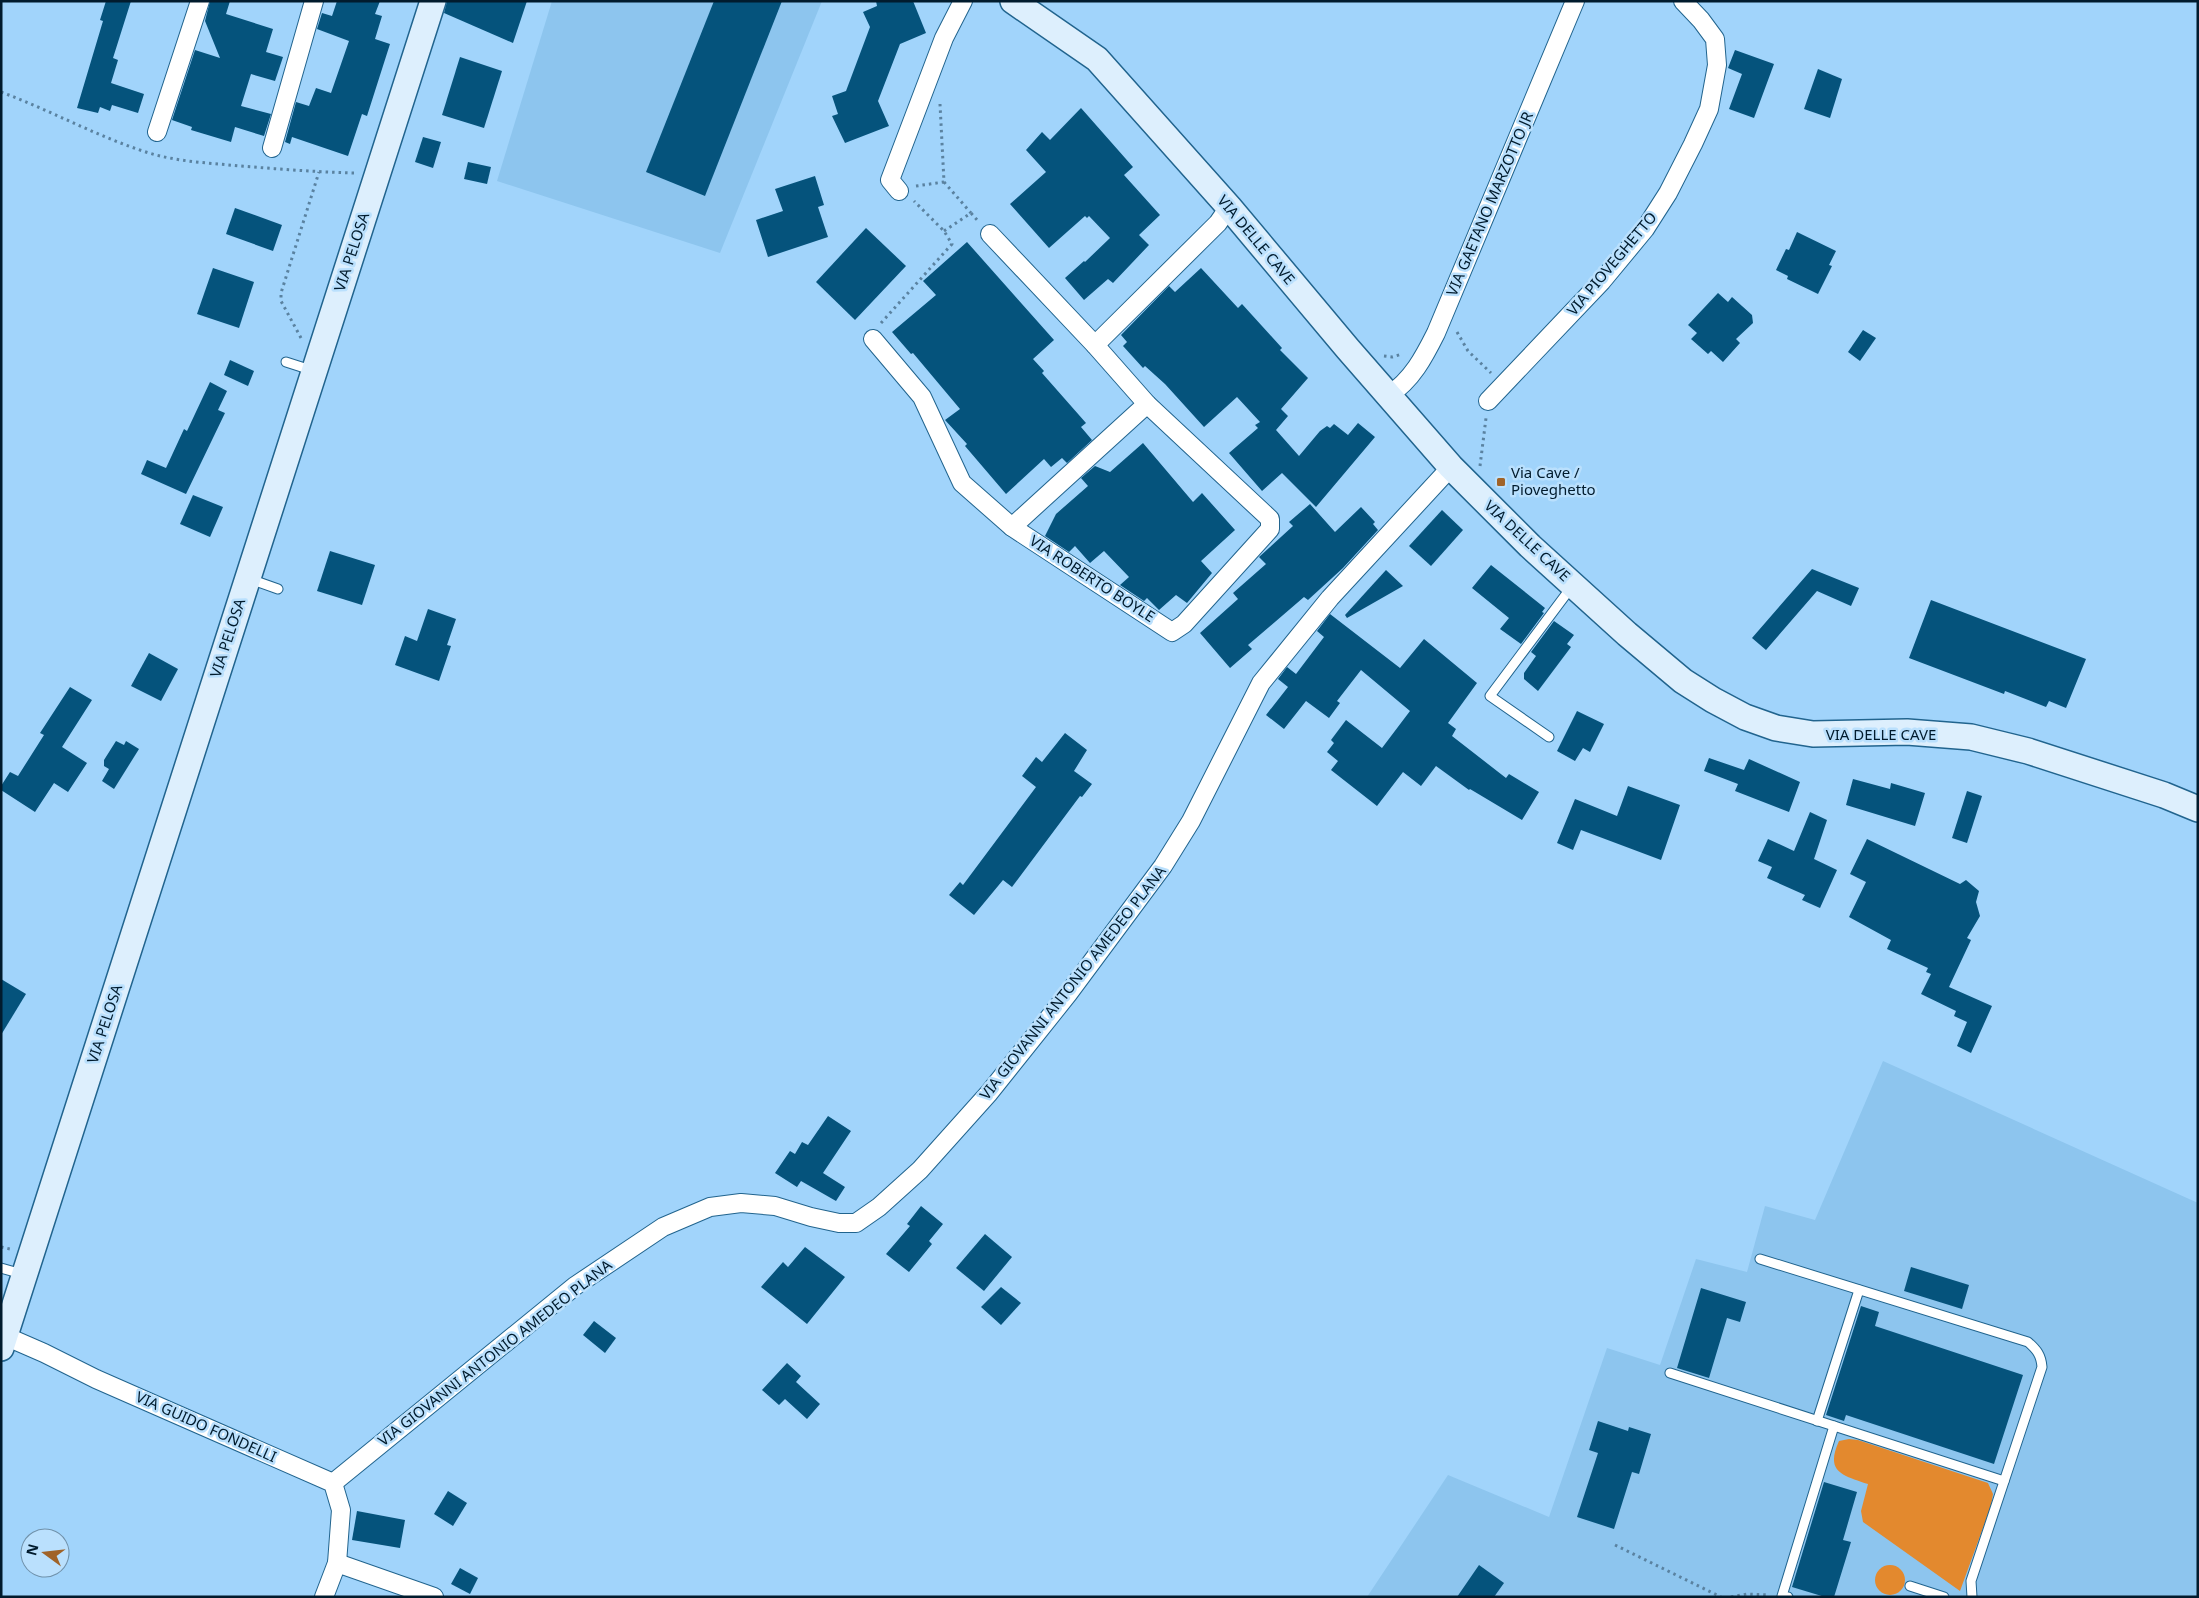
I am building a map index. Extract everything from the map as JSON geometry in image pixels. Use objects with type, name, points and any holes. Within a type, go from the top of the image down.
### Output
[{"type":"street","points":[[157,132],[200,1]]},
{"type":"street","points":[[272,148],[314,1]]},
{"type":"street","name":"VIA PELOSA","points":[[3,1342],[244,582],[433,1]]},
{"type":"street","points":[[899,190],[890,180],[944,38],[963,1]]},
{"type":"street","name":"VIA DELLE CAVE","points":[[1013,1],[1097,60],[1229,207],[1451,467],[1477,494],[1627,634],[1684,681],[1713,700],[1745,717],[1776,728],[1813,734],[1907,732],[1971,737],[2036,754],[2164,795],[2198,809]]},
{"type":"street","name":"VIA GAETANO MARZOTTO JR","points":[[1389,395],[1402,387],[1422,362],[1436,333],[1575,1]]},
{"type":"street","name":"VIA PIOVEGHETTO","points":[[1488,401],[1602,281],[1645,229],[1668,193],[1693,144],[1709,109],[1717,65],[1715,39],[1701,20],[1683,1]]},
{"type":"street","points":[[1095,345],[1218,223],[1229,207]]},
{"type":"street","points":[[990,234],[1095,345],[1147,404]]},
{"type":"street","name":"VIA ROBERTO BOYLE","points":[[873,339],[922,396],[962,483],[1012,527],[1172,632],[1184,624],[1270,530],[1270,519],[1147,404],[1012,527]]},
{"type":"street","name":"VIA GIOVANNI ANTONIO AMEDEO PLANA","points":[[333,1482],[575,1286],[663,1227],[710,1207],[741,1203],[775,1206],[810,1217],[839,1223],[856,1223],[879,1208],[920,1170],[982,1100],[1068,994],[1163,866],[1191,821],[1261,683],[1330,598],[1451,467]]},
{"type":"street","name":"VIA GUIDO FONDELLI","points":[[3,1342],[37,1350],[96,1379],[333,1482]]},
{"type":"street","points":[[324,1597],[337,1563],[340,1510],[333,1482]]},
{"type":"street","points":[[337,1563],[434,1597]]},
{"type":"lane","points":[[286,362],[314,371]]},
{"type":"lane","points":[[244,582],[278,588]]},
{"type":"lane","points":[[1549,737],[1490,696],[1573,584]]},
{"type":"lane","points":[[1760,1259],[2028,1342],[2037,1350],[2041,1357],[2042,1367],[1971,1581],[1972,1597]]},
{"type":"lane","points":[[1,1268],[25,1275]]},
{"type":"lane","points":[[1817,1421],[1859,1290]]},
{"type":"lane","points":[[1670,1374],[2004,1481]]},
{"type":"lane","points":[[1785,1596],[1834,1426]]},
{"type":"lane","points":[[1910,1586],[1944,1597]]},
{"type":"path","points":[[1,92],[25,101],[100,136],[151,153],[180,160],[310,172],[377,174]]},
{"type":"path","points":[[940,99],[944,182],[990,234]]},
{"type":"path","points":[[899,190],[910,186],[944,182]]},
{"type":"path","points":[[873,339],[872,333],[952,244],[944,231],[915,202],[899,190]]},
{"type":"path","points":[[944,231],[971,213]]},
{"type":"path","points":[[1454,324],[1460,340],[1468,351],[1503,385]]},
{"type":"path","points":[[1477,494],[1488,401]]},
{"type":"path","points":[[1616,1545],[1721,1597]]},
{"type":"path","points":[[1732,1597],[1747,1594],[1785,1596]]},
{"type":"shaded area","points":[[552,1],[822,1],[720,253],[497,181]]},
{"type":"shaded area","points":[[1883,1061],[2198,1203],[2198,1597],[1367,1597],[1448,1475],[1549,1517],[1607,1348],[1660,1365],[1696,1259],[1747,1272],[1765,1206],[1815,1220]]},
{"type":"shaded area","points":[[1858,1440],[1988,1483],[1993,1494],[1991,1506],[1960,1591],[1863,1522],[1861,1511],[1868,1484],[1844,1475],[1835,1466],[1835,1451],[1839,1441]]},
{"type":"shaded area","points":[[1890,1565],[1901,1569],[1905,1580],[1901,1591],[1890,1595],[1879,1591],[1875,1580],[1879,1569]]},
{"type":"building","points":[[106,1],[131,1],[113,58],[118,60],[111,83],[144,94],[138,113],[112,105],[110,111],[100,107],[98,113],[77,108],[103,21],[100,20]]},
{"type":"building","points":[[210,1],[230,1],[226,14],[273,29],[266,52],[283,57],[275,81],[251,74],[241,106],[271,114],[264,136],[235,127],[231,142],[191,130],[192,127],[172,120],[195,50],[220,58],[205,21]]},
{"type":"building","points":[[337,1],[380,1],[375,14],[382,16],[375,39],[390,44],[367,116],[362,114],[348,156],[292,137],[290,144],[285,142],[296,102],[309,106],[316,88],[331,93],[349,41],[317,29],[322,13],[332,16]]},
{"type":"building","points":[[447,1],[527,1],[513,43],[444,13]]},
{"type":"building","points":[[714,1],[782,1],[705,196],[646,172]]},
{"type":"building","points":[[876,1],[913,1],[926,33],[900,44],[878,101],[889,126],[845,143],[832,116],[838,114],[832,96],[846,91],[870,27],[863,12],[877,6]]},
{"type":"building","points":[[1735,50],[1774,64],[1754,118],[1729,109],[1742,74],[1728,68]]},
{"type":"building","points":[[460,57],[502,71],[484,128],[442,115]]},
{"type":"building","points":[[1818,69],[1842,79],[1830,118],[1804,109]]},
{"type":"building","points":[[1081,108],[1133,167],[1124,175],[1160,215],[1139,235],[1149,245],[1113,283],[1108,279],[1084,300],[1065,278],[1110,238],[1089,216],[1087,218],[1085,216],[1049,248],[1010,204],[1046,172],[1026,150],[1042,132],[1050,140]]},
{"type":"building","points":[[423,137],[441,142],[433,168],[415,162]]},
{"type":"building","points":[[468,162],[491,167],[487,184],[464,179]]},
{"type":"building","points":[[815,176],[824,205],[818,207],[828,237],[768,257],[756,220],[783,211],[775,189]]},
{"type":"building","points":[[235,208],[282,225],[273,251],[226,234]]},
{"type":"building","points":[[866,228],[906,266],[855,320],[816,282]]},
{"type":"building","points":[[1797,232],[1836,251],[1829,265],[1832,266],[1818,294],[1787,279],[1788,276],[1776,270],[1786,249],[1789,250]]},
{"type":"building","points":[[967,242],[1054,340],[1033,359],[1044,371],[1042,373],[1086,423],[1081,427],[1092,440],[1067,463],[1062,458],[1051,467],[1044,459],[1006,494],[965,446],[967,444],[945,420],[960,409],[913,353],[911,354],[892,332],[936,295],[923,281]]},
{"type":"building","points":[[213,268],[254,282],[239,328],[197,314]]},
{"type":"building","points":[[1201,268],[1238,308],[1242,304],[1282,348],[1280,350],[1308,378],[1281,409],[1288,416],[1276,430],[1299,456],[1320,431],[1327,426],[1330,428],[1334,424],[1348,435],[1358,423],[1375,437],[1316,507],[1282,473],[1262,491],[1229,453],[1258,428],[1255,425],[1260,422],[1237,397],[1204,427],[1165,384],[1145,366],[1143,368],[1123,346],[1127,342],[1121,335],[1169,286],[1175,292]]},
{"type":"building","points":[[1718,293],[1728,302],[1732,297],[1752,315],[1753,323],[1736,339],[1740,343],[1723,362],[1711,351],[1708,354],[1691,339],[1697,333],[1688,325]]},
{"type":"building","points":[[1863,330],[1876,338],[1860,361],[1848,352]]},
{"type":"building","points":[[230,360],[254,371],[248,386],[224,375]]},
{"type":"building","points":[[210,382],[227,391],[218,410],[225,413],[186,494],[141,474],[147,460],[166,468],[184,429],[187,431]]},
{"type":"building","points":[[1143,443],[1193,502],[1202,493],[1235,530],[1201,561],[1212,573],[1187,603],[1176,595],[1159,610],[1147,598],[1144,601],[1120,585],[1129,577],[1104,551],[1090,563],[1075,546],[1069,552],[1045,536],[1056,514],[1088,486],[1081,478],[1095,466],[1110,472]]},
{"type":"building","points":[[193,495],[223,507],[210,537],[180,524]]},
{"type":"building","points":[[1310,504],[1335,532],[1361,507],[1375,522],[1373,524],[1378,530],[1343,568],[1308,600],[1304,597],[1248,645],[1252,649],[1230,668],[1200,633],[1238,599],[1233,593],[1266,564],[1259,557],[1293,526],[1289,522]]},
{"type":"building","points":[[1442,510],[1463,530],[1431,566],[1409,546]]},
{"type":"building","points":[[330,551],[375,565],[362,605],[317,591]]},
{"type":"building","points":[[1491,565],[1545,608],[1542,612],[1544,613],[1521,644],[1500,629],[1509,618],[1472,588]]},
{"type":"building","points":[[1812,569],[1859,588],[1851,606],[1817,591],[1766,650],[1752,638]]},
{"type":"building","points":[[1386,570],[1403,586],[1347,618],[1345,615]]},
{"type":"building","points":[[1931,600],[2086,659],[2066,708],[2049,701],[2046,707],[2005,691],[2004,694],[1909,658]]},
{"type":"building","points":[[428,609],[456,619],[447,645],[451,646],[439,681],[395,665],[405,636],[417,641]]},
{"type":"building","points":[[1330,614],[1400,668],[1424,639],[1477,683],[1448,723],[1456,729],[1452,736],[1506,778],[1509,774],[1539,792],[1522,820],[1469,790],[1436,766],[1421,786],[1403,772],[1377,806],[1331,770],[1338,761],[1327,752],[1334,743],[1331,740],[1346,720],[1382,748],[1410,711],[1361,670],[1337,701],[1340,703],[1329,718],[1306,701],[1284,729],[1266,715],[1288,687],[1278,679],[1287,667],[1296,674],[1324,637],[1317,631]]},
{"type":"building","points":[[1554,621],[1574,635],[1567,644],[1571,647],[1538,691],[1524,679],[1524,673],[1536,656],[1531,652]]},
{"type":"building","points":[[149,653],[178,669],[161,701],[131,686]]},
{"type":"building","points":[[70,687],[92,700],[62,747],[87,763],[68,792],[54,783],[35,812],[1,790],[1,786],[10,772],[18,776],[44,735],[40,733]]},
{"type":"building","points":[[1577,711],[1604,724],[1590,752],[1583,748],[1575,761],[1557,751]]},
{"type":"building","points":[[1065,733],[1087,750],[1074,771],[1092,784],[1082,797],[1080,796],[1012,887],[1003,880],[974,915],[949,895],[960,882],[963,885],[1036,787],[1022,776],[1036,757],[1042,762]]},
{"type":"building","points":[[116,741],[124,745],[126,741],[139,749],[114,789],[102,781],[109,769],[104,766],[104,760]]},
{"type":"building","points":[[1709,758],[1744,770],[1749,759],[1800,782],[1789,812],[1735,791],[1738,784],[1704,771]]},
{"type":"building","points":[[1853,779],[1890,789],[1891,783],[1925,793],[1915,826],[1846,805]]},
{"type":"building","points":[[1628,786],[1680,805],[1661,860],[1581,830],[1573,850],[1557,843],[1575,799],[1617,816]]},
{"type":"building","points":[[1967,791],[1982,796],[1967,843],[1952,838]]},
{"type":"building","points":[[1810,812],[1827,820],[1814,859],[1837,870],[1820,908],[1802,900],[1805,895],[1767,878],[1772,867],[1758,861],[1768,839],[1794,851]]},
{"type":"building","points":[[1867,839],[1960,884],[1966,880],[1979,891],[1976,902],[1980,916],[1967,938],[1971,940],[1949,987],[1992,1006],[1971,1053],[1957,1046],[1967,1022],[1954,1016],[1956,1011],[1921,994],[1931,974],[1926,972],[1928,968],[1887,949],[1891,940],[1849,917],[1866,882],[1850,874]]},
{"type":"building","points":[[1,979],[26,994],[1,1035]]},
{"type":"building","points":[[828,1116],[851,1131],[823,1173],[845,1187],[836,1201],[801,1181],[797,1187],[775,1173],[790,1151],[795,1154],[802,1142],[808,1145]]},
{"type":"building","points":[[921,1206],[943,1224],[929,1241],[932,1244],[909,1272],[886,1254],[910,1226],[907,1224]]},
{"type":"building","points":[[985,1234],[1012,1257],[984,1291],[956,1268]]},
{"type":"building","points":[[805,1247],[845,1277],[807,1324],[761,1287],[783,1262],[788,1267]]},
{"type":"building","points":[[1911,1267],[1969,1285],[1962,1309],[1904,1291]]},
{"type":"building","points":[[1001,1287],[1021,1303],[1001,1325],[981,1307]]},
{"type":"building","points":[[1701,1288],[1746,1302],[1740,1322],[1727,1318],[1709,1378],[1677,1368]]},
{"type":"building","points":[[1861,1306],[1879,1312],[1875,1326],[2023,1375],[1994,1464],[1846,1415],[1844,1421],[1826,1415]]},
{"type":"building","points":[[594,1321],[616,1338],[605,1353],[583,1335]]},
{"type":"building","points":[[787,1363],[801,1376],[796,1382],[820,1404],[807,1419],[785,1399],[779,1405],[762,1390]]},
{"type":"building","points":[[1598,1421],[1628,1431],[1629,1427],[1651,1434],[1639,1474],[1632,1472],[1614,1529],[1577,1517],[1598,1453],[1589,1450]]},
{"type":"building","points":[[1824,1482],[1857,1492],[1843,1540],[1851,1542],[1834,1597],[1825,1597],[1792,1587]]},
{"type":"building","points":[[448,1491],[467,1503],[453,1526],[434,1514]]},
{"type":"building","points":[[357,1511],[405,1520],[400,1548],[352,1540]]},
{"type":"building","points":[[1479,1565],[1504,1583],[1494,1597],[1457,1597]]},
{"type":"building","points":[[460,1568],[478,1578],[470,1594],[451,1584]]},
{"type":"place","name":"Via Cave / Pioveghetto","points":[[1501,482]]}]
